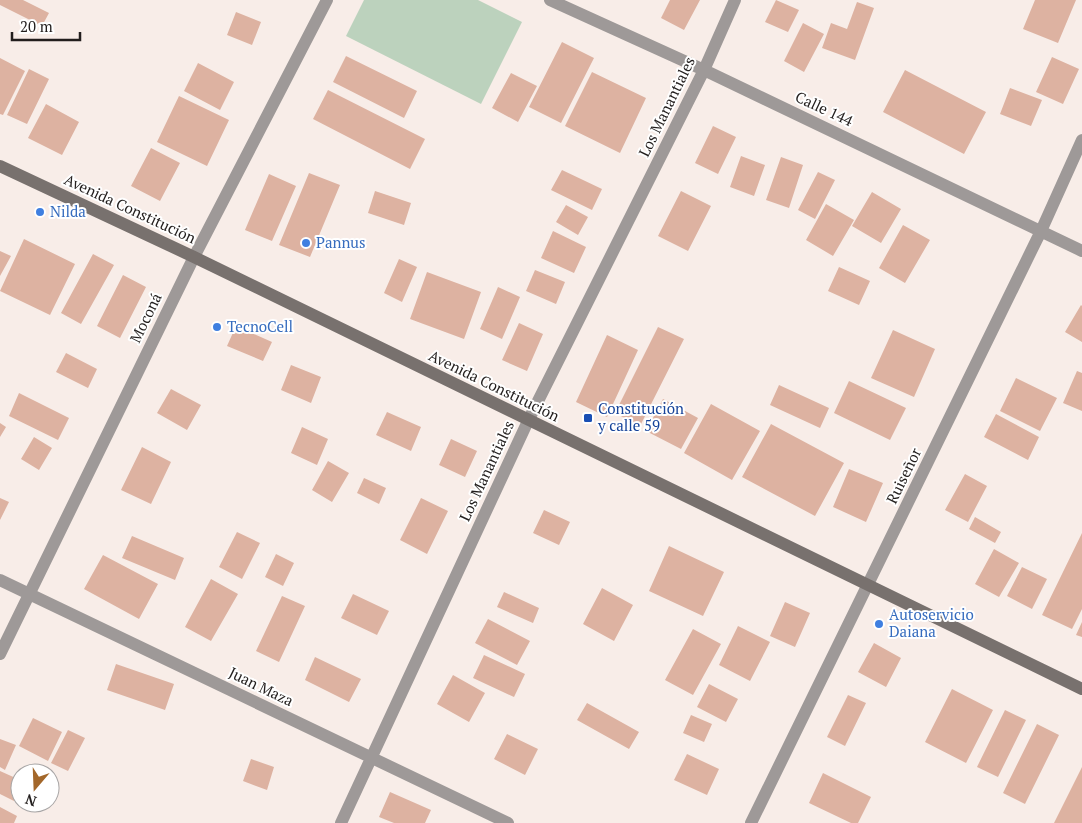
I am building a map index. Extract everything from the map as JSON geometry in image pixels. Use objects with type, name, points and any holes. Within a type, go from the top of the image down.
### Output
[{"type":"main road","name":"Avenida Constitución","points":[[0,166],[194,257],[1082,689]]},
{"type":"street","name":"Moconá","points":[[0,654],[194,257],[328,0]]},
{"type":"street","name":"Calle 144","points":[[550,0],[704,70],[1082,251]]},
{"type":"street","name":"Los Manantiales","points":[[341,823],[528,421],[704,70],[735,0]]},
{"type":"street","name":"Ruiseñor","points":[[751,823],[1042,231],[1082,140]]},
{"type":"street","name":"Juan Maza","points":[[0,580],[508,823]]},
{"type":"green space","points":[[364,0],[478,0],[522,22],[481,104],[346,36]]},
{"type":"building","points":[[0,0],[23,0],[49,13],[42,26],[0,5]]},
{"type":"building","points":[[670,0],[700,0],[684,30],[661,18]]},
{"type":"building","points":[[776,0],[799,10],[788,32],[765,22]]},
{"type":"building","points":[[1035,0],[1076,0],[1058,43],[1023,29]]},
{"type":"building","points":[[857,2],[874,8],[855,60],[822,48],[831,23],[847,29]]},
{"type":"building","points":[[236,12],[261,22],[252,45],[227,35]]},
{"type":"building","points":[[803,23],[824,34],[804,72],[784,61]]},
{"type":"building","points":[[562,42],[594,58],[561,123],[529,107]]},
{"type":"building","points":[[346,56],[417,91],[404,118],[333,82]]},
{"type":"building","points":[[1052,57],[1079,69],[1063,104],[1036,92]]},
{"type":"building","points":[[0,58],[25,71],[3,115],[0,114]]},
{"type":"building","points":[[198,63],[234,82],[220,110],[184,91]]},
{"type":"building","points":[[29,69],[49,79],[27,124],[7,115]]},
{"type":"building","points":[[905,70],[986,112],[964,154],[883,112]]},
{"type":"building","points":[[592,72],[646,98],[620,153],[565,126]]},
{"type":"building","points":[[511,73],[537,86],[518,122],[492,108]]},
{"type":"building","points":[[1010,88],[1042,100],[1031,126],[1000,114]]},
{"type":"building","points":[[328,90],[425,139],[410,169],[313,119]]},
{"type":"building","points":[[179,96],[229,120],[207,166],[157,142]]},
{"type":"building","points":[[46,104],[79,122],[62,155],[28,138]]},
{"type":"building","points":[[713,126],[736,137],[718,174],[695,163]]},
{"type":"building","points":[[151,148],[180,163],[160,201],[131,186]]},
{"type":"building","points":[[741,156],[765,165],[754,196],[730,187]]},
{"type":"building","points":[[781,157],[803,165],[789,208],[766,200]]},
{"type":"building","points":[[562,170],[602,189],[592,210],[551,190]]},
{"type":"building","points":[[818,172],[835,180],[815,219],[798,210]]},
{"type":"building","points":[[309,173],[340,185],[310,257],[279,245]]},
{"type":"building","points":[[269,174],[296,186],[272,241],[245,230]]},
{"type":"building","points":[[375,191],[411,203],[404,225],[368,213]]},
{"type":"building","points":[[681,191],[711,206],[688,251],[658,236]]},
{"type":"building","points":[[872,192],[901,209],[881,243],[852,226]]},
{"type":"building","points":[[826,204],[854,220],[833,256],[806,240]]},
{"type":"building","points":[[566,205],[588,217],[578,235],[556,222]]},
{"type":"building","points":[[903,225],[930,240],[905,283],[879,268]]},
{"type":"building","points":[[553,231],[586,247],[574,273],[541,258]]},
{"type":"building","points":[[24,239],[75,264],[50,315],[0,291]]},
{"type":"building","points":[[0,251],[11,256],[0,276]]},
{"type":"building","points":[[93,254],[114,265],[81,324],[61,313]]},
{"type":"building","points":[[399,259],[417,267],[402,302],[384,293]]},
{"type":"building","points":[[839,267],[870,281],[859,305],[828,291]]},
{"type":"building","points":[[535,270],[565,282],[556,304],[526,291]]},
{"type":"building","points":[[427,272],[481,292],[464,339],[410,319]]},
{"type":"building","points":[[123,275],[146,287],[120,338],[97,326]]},
{"type":"building","points":[[498,287],[520,297],[502,339],[480,329]]},
{"type":"building","points":[[1082,306],[1082,342],[1065,332]]},
{"type":"building","points":[[519,323],[543,334],[527,371],[502,360]]},
{"type":"building","points":[[236,326],[272,342],[263,361],[227,346]]},
{"type":"building","points":[[658,327],[684,339],[640,426],[615,413]]},
{"type":"building","points":[[893,330],[935,349],[914,397],[871,378]]},
{"type":"building","points":[[607,335],[638,350],[607,417],[576,402]]},
{"type":"building","points":[[66,353],[97,369],[88,388],[56,372]]},
{"type":"building","points":[[291,365],[321,377],[311,403],[281,390]]},
{"type":"building","points":[[1077,371],[1082,373],[1082,411],[1063,403]]},
{"type":"building","points":[[1016,378],[1057,398],[1040,431],[1000,411]]},
{"type":"building","points":[[849,381],[906,408],[890,440],[834,413]]},
{"type":"building","points":[[779,385],[829,408],[820,428],[770,405]]},
{"type":"building","points":[[171,389],[201,405],[187,430],[157,413]]},
{"type":"building","points":[[19,393],[69,418],[58,440],[9,416]]},
{"type":"building","points":[[663,399],[698,418],[681,449],[646,431]]},
{"type":"building","points":[[711,404],[760,431],[732,480],[684,453]]},
{"type":"building","points":[[387,412],[421,427],[411,451],[376,435]]},
{"type":"building","points":[[996,414],[1039,437],[1028,460],[984,437]]},
{"type":"building","points":[[0,423],[6,427],[0,437]]},
{"type":"building","points":[[771,424],[844,463],[815,516],[742,477]]},
{"type":"building","points":[[302,427],[328,439],[317,465],[291,453]]},
{"type":"building","points":[[34,437],[52,448],[39,470],[21,459]]},
{"type":"building","points":[[451,439],[477,451],[465,477],[439,465]]},
{"type":"building","points":[[142,447],[171,462],[151,504],[121,490]]},
{"type":"building","points":[[328,461],[349,473],[332,502],[312,490]]},
{"type":"building","points":[[849,469],[883,483],[866,522],[833,507]]},
{"type":"building","points":[[965,474],[987,486],[968,522],[945,510]]},
{"type":"building","points":[[364,478],[386,488],[379,504],[357,493]]},
{"type":"building","points":[[0,498],[9,502],[0,520]]},
{"type":"building","points":[[421,498],[448,511],[427,554],[400,540]]},
{"type":"building","points":[[544,510],[570,522],[559,545],[533,533]]},
{"type":"building","points":[[975,517],[1001,532],[995,543],[969,529]]},
{"type":"building","points":[[237,532],[260,543],[242,579],[219,567]]},
{"type":"building","points":[[1082,533],[1082,609],[1072,629],[1042,615]]},
{"type":"building","points":[[132,536],[184,558],[175,580],[122,558]]},
{"type":"building","points":[[669,546],[724,572],[703,616],[649,591]]},
{"type":"building","points":[[994,549],[1019,563],[999,597],[975,584]]},
{"type":"building","points":[[276,554],[294,563],[283,586],[265,577]]},
{"type":"building","points":[[103,555],[158,584],[139,619],[84,589]]},
{"type":"building","points":[[1022,567],[1047,579],[1032,609],[1007,596]]},
{"type":"building","points":[[211,579],[238,594],[211,641],[185,627]]},
{"type":"building","points":[[602,588],[633,605],[614,641],[583,624]]},
{"type":"building","points":[[504,592],[539,608],[533,623],[497,607]]},
{"type":"building","points":[[353,594],[389,611],[377,635],[341,618]]},
{"type":"building","points":[[282,596],[305,606],[279,662],[256,651]]},
{"type":"building","points":[[785,602],[810,613],[795,647],[770,636]]},
{"type":"building","points":[[488,619],[530,641],[517,665],[475,643]]},
{"type":"building","points":[[1082,622],[1082,637],[1076,635]]},
{"type":"building","points":[[738,626],[770,642],[750,681],[719,665]]},
{"type":"building","points":[[693,629],[721,644],[693,695],[665,680]]},
{"type":"building","points":[[874,643],[901,658],[886,687],[858,672]]},
{"type":"building","points":[[484,655],[525,674],[514,697],[473,678]]},
{"type":"building","points":[[315,657],[361,679],[349,702],[305,680]]},
{"type":"building","points":[[116,664],[174,684],[165,710],[107,690]]},
{"type":"building","points":[[453,675],[485,693],[469,722],[437,704]]},
{"type":"building","points":[[709,684],[738,699],[726,722],[697,707]]},
{"type":"building","points":[[952,689],[993,710],[966,763],[925,742]]},
{"type":"building","points":[[848,695],[866,703],[845,746],[827,737]]},
{"type":"building","points":[[587,703],[639,732],[629,749],[577,720]]},
{"type":"building","points":[[1005,710],[1026,720],[998,777],[977,767]]},
{"type":"building","points":[[691,715],[712,724],[704,742],[683,733]]},
{"type":"building","points":[[33,718],[62,732],[48,761],[19,746]]},
{"type":"building","points":[[1037,724],[1059,735],[1025,804],[1003,793]]},
{"type":"building","points":[[68,730],[85,738],[68,771],[60,767],[60,763],[51,763]]},
{"type":"building","points":[[507,734],[538,749],[525,775],[494,759]]},
{"type":"building","points":[[0,739],[16,745],[5,770],[0,767]]},
{"type":"building","points":[[687,754],[719,769],[707,795],[674,780]]},
{"type":"building","points":[[251,759],[274,767],[267,790],[243,781]]},
{"type":"building","points":[[1082,767],[1082,823],[1054,823]]},
{"type":"building","points":[[0,771],[10,776],[10,799],[0,794]]},
{"type":"building","points":[[823,773],[871,797],[858,823],[851,823],[809,803]]},
{"type":"building","points":[[390,792],[431,810],[425,823],[394,823],[379,817]]},
{"type":"building","points":[[0,807],[17,816],[14,823],[0,823]]},
{"type":"place","name":"Nilda","points":[[40,212]]},
{"type":"place","name":"Pannus","points":[[306,243]]},
{"type":"place","name":"TecnoCell","points":[[217,327]]},
{"type":"place","name":"Constitución y calle 59","points":[[588,418]]},
{"type":"place","name":"Autoservicio Daiana","points":[[879,624]]}]
